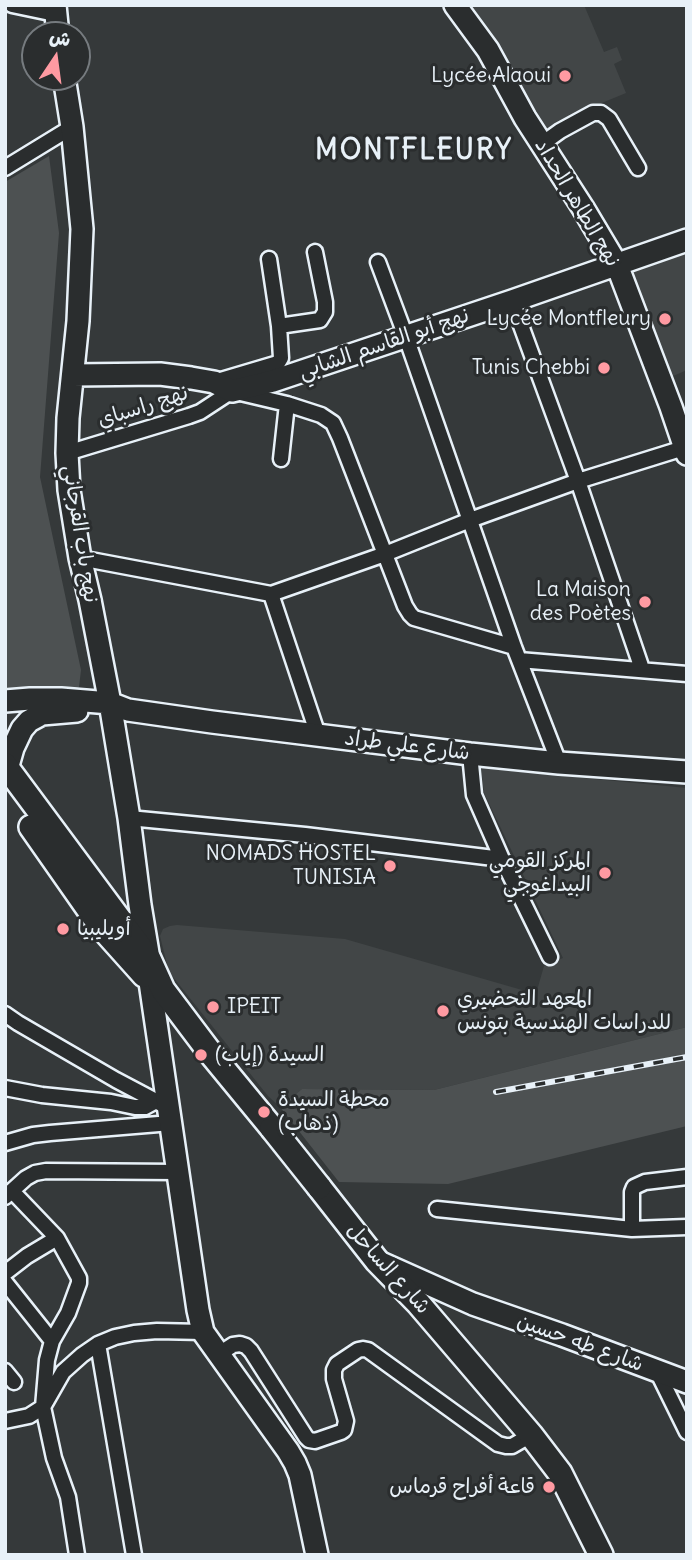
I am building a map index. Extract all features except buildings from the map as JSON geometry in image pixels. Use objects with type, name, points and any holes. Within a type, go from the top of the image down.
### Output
[{"type":"main road","name":"شارع الساحل","points":[[6,775],[109,922],[212,1055],[377,1261],[418,1303],[531,1435],[560,1473],[601,1555]]},
{"type":"street","points":[[12,5],[55,9]]},
{"type":"street","name":"نهج الطاهر الحداد","points":[[455,5],[488,50],[525,118],[617,265],[686,449]]},
{"type":"street","name":"نهج باب القرجاني","points":[[66,91],[82,229],[68,418],[69,490],[80,558],[116,709],[140,905],[154,977],[165,1111],[178,1172],[203,1332]]},
{"type":"street","points":[[542,144],[593,113],[601,113],[609,119],[638,168]]},
{"type":"street","points":[[5,168],[72,127]]},
{"type":"street","name":"نهج أبو القاسم الشابي","points":[[73,375],[160,374],[191,377],[223,387],[273,382],[687,240]]},
{"type":"street","points":[[269,259],[278,326],[320,320],[325,312],[325,302],[315,252]]},
{"type":"street","points":[[378,262],[517,654],[559,763]]},
{"type":"street","points":[[512,301],[578,481],[642,669]]},
{"type":"street","name":"نهج راسباي","points":[[67,453],[200,412],[223,387],[278,363],[281,354],[278,326]]},
{"type":"street","points":[[223,387],[321,415],[333,423],[405,606],[414,618],[517,654],[687,674]]},
{"type":"street","points":[[281,458],[287,404]]},
{"type":"street","points":[[80,558],[271,594],[578,481],[686,449]]},
{"type":"street","points":[[271,594],[318,735]]},
{"type":"street","name":"شارع علي طراد","points":[[5,701],[61,699],[116,709],[470,754],[687,772]]},
{"type":"street","name":"شارع علي طراد","points":[[6,775],[13,748],[29,721],[42,714],[116,709]]},
{"type":"street","points":[[470,754],[474,794],[502,859],[551,957]]},
{"type":"street","points":[[129,818],[305,835],[502,859]]},
{"type":"street","points":[[109,922],[131,918],[140,905]]},
{"type":"street","points":[[5,1014],[165,1111]]},
{"type":"street","points":[[5,1088],[42,1095],[111,1101],[165,1111]]},
{"type":"street","points":[[5,1143],[33,1135],[165,1111]]},
{"type":"street","points":[[76,1555],[68,1497],[54,1458],[43,1407],[47,1360],[52,1340],[68,1313],[79,1283],[77,1273],[57,1238],[9,1194],[26,1178],[46,1171],[178,1172]]},
{"type":"street","points":[[632,1229],[634,1187],[645,1182],[687,1177]]},
{"type":"street","points":[[437,1209],[632,1229],[687,1227]]},
{"type":"street","points":[[5,1273],[57,1238]]},
{"type":"street","points":[[377,1261],[473,1304]]},
{"type":"street","points":[[5,1282],[52,1340]]},
{"type":"street","points":[[418,1303],[473,1304]]},
{"type":"street","name":"شارع طه حسين","points":[[473,1304],[687,1382]]},
{"type":"street","points":[[5,1422],[29,1416],[43,1407],[63,1372],[98,1343],[134,1333],[203,1332],[295,1463],[317,1555]]},
{"type":"street","points":[[98,1343],[134,1555]]},
{"type":"street","points":[[219,1354],[233,1345],[240,1344],[251,1350],[309,1440],[315,1441],[344,1430],[346,1421],[334,1370],[337,1364],[363,1349],[498,1444],[512,1446],[531,1435]]},
{"type":"street","points":[[657,1371],[687,1432]]},
{"type":"shaded area","name":"Lycée Alaoui","points":[[469,5],[584,5],[604,52],[617,47],[622,60],[614,64],[626,93],[592,107],[547,138]]},
{"type":"shaded area","points":[[49,156],[59,233],[40,477],[81,670],[79,687],[73,693],[20,687],[5,690],[5,182]]},
{"type":"shaded area","name":"Lycée Montfleury","points":[[687,243],[687,370],[664,380],[625,267]]},
{"type":"shaded area","name":"المعهد التحضيري للدراسات الهندسية بتونس","points":[[481,768],[687,788],[687,1027],[434,1090],[302,1089],[280,1107],[268,1096],[169,972],[160,936],[163,929],[177,925],[345,939],[536,994],[544,966],[563,958],[484,793]]},
{"type":"shaded area","points":[[687,1027],[687,1126],[448,1184],[339,1182],[280,1107],[302,1089],[434,1090]]},
{"type":"railway","points":[[496,1092],[687,1057]]},
{"type":"place","name":"Lycée Alaoui","points":[[565,76]]},
{"type":"place","name":"Lycée Montfleury","points":[[665,319]]},
{"type":"place","name":"Tunis Chebbi","points":[[604,368]]},
{"type":"place","name":"La Maison des Poètes","points":[[645,602]]},
{"type":"place","name":"NOMADS HOSTEL TUNISIA","points":[[390,866]]},
{"type":"place","name":"المركز القومي البيداغوجي","points":[[605,873]]},
{"type":"place","name":"أويليبيا","points":[[63,929]]},
{"type":"place","name":"IPEIT","points":[[213,1007]]},
{"type":"place","name":"المعهد التحضيري للدراسات الهندسية بتونس","points":[[443,1011]]},
{"type":"place","name":"السيدة (إياب)","points":[[201,1055]]},
{"type":"place","name":"محطة السيدة (ذهاب)","points":[[264,1112]]},
{"type":"place","name":"قاعة أفراح قرماس","points":[[549,1487]]},
{"type":"district","name":"MONTFLEURY","points":[[414,151]]}]
